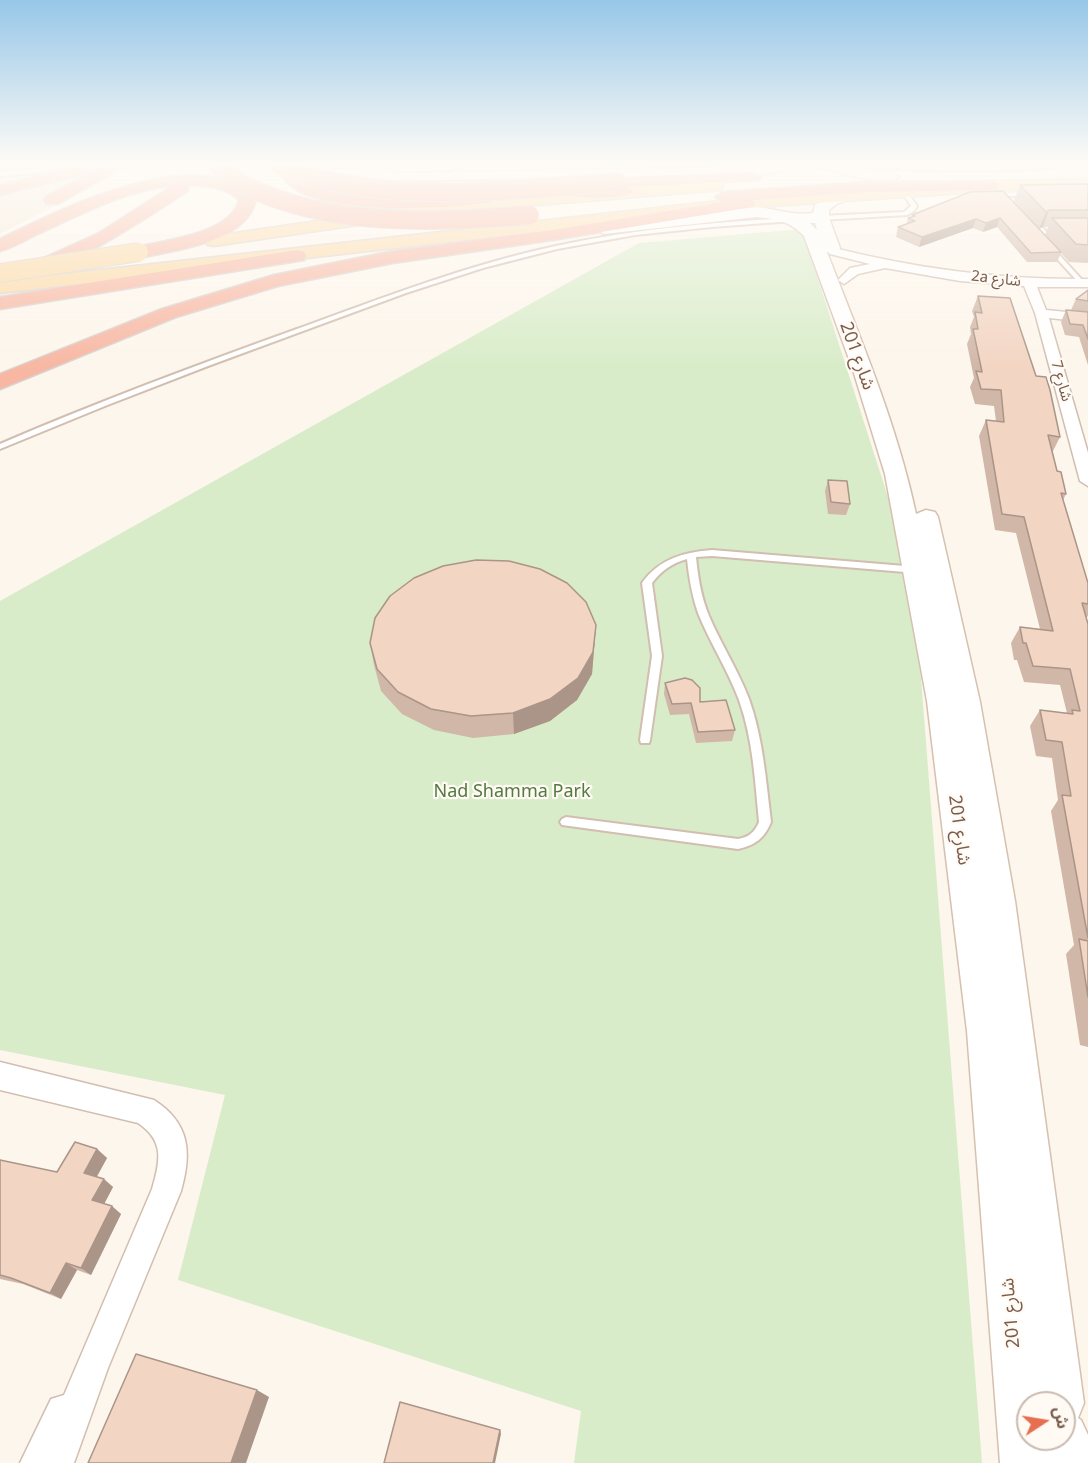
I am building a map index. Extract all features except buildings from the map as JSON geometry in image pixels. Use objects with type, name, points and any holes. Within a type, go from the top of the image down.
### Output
[{"type":"highway","points":[[0,246],[14,232]]},
{"type":"highway","points":[[0,282],[51,263],[113,232]]},
{"type":"highway","points":[[140,252],[213,232]]},
{"type":"highway","points":[[0,382],[169,313],[274,281],[393,257],[569,232]]},
{"type":"highway","points":[[0,303],[313,252]]},
{"type":"main road","points":[[0,273],[274,232]]},
{"type":"main road","points":[[0,287],[487,232]]},
{"type":"street","points":[[553,235],[577,232]]},
{"type":"street","name":"شارع 201","points":[[812,232],[863,370],[896,474],[942,701],[986,1031],[1025,1463]]},
{"type":"street","name":"شارع 201","points":[[817,232],[839,266],[891,399],[915,475],[936,557],[965,702],[998,901],[1059,1391]]},
{"type":"street","name":"2a شارع","points":[[839,266],[905,268],[1029,282],[1086,282]]},
{"type":"street","name":"2a شارع","points":[[839,266],[849,273],[866,267],[905,268]]},
{"type":"street","name":"شارع 7","points":[[1029,282],[1041,314],[1088,481]]},
{"type":"street","points":[[1041,314],[1088,318]]},
{"type":"street","points":[[0,1076],[144,1110],[161,1121],[171,1140],[174,1155],[172,1173],[166,1191],[90,1368],[56,1463]]},
{"type":"street","points":[[38,1463],[66,1406],[90,1368]]},
{"type":"lane","points":[[0,447],[70,416],[413,289],[483,266],[584,243],[648,232]]},
{"type":"lane","points":[[1041,232],[1086,282]]},
{"type":"lane","points":[[1044,232],[1086,282]]},
{"type":"lane","points":[[645,740],[657,656],[647,584],[664,565],[691,555],[712,553],[917,570]]},
{"type":"lane","points":[[566,822],[738,844],[752,841],[762,833],[765,822],[751,719],[738,683],[710,633],[699,606],[691,555]]},
{"type":"green space","name":"Nad Shamma Park","points":[[764,232],[803,232],[913,575],[982,1463],[574,1463],[581,1411],[178,1280],[225,1095],[0,1050],[0,601],[639,243]]}]
